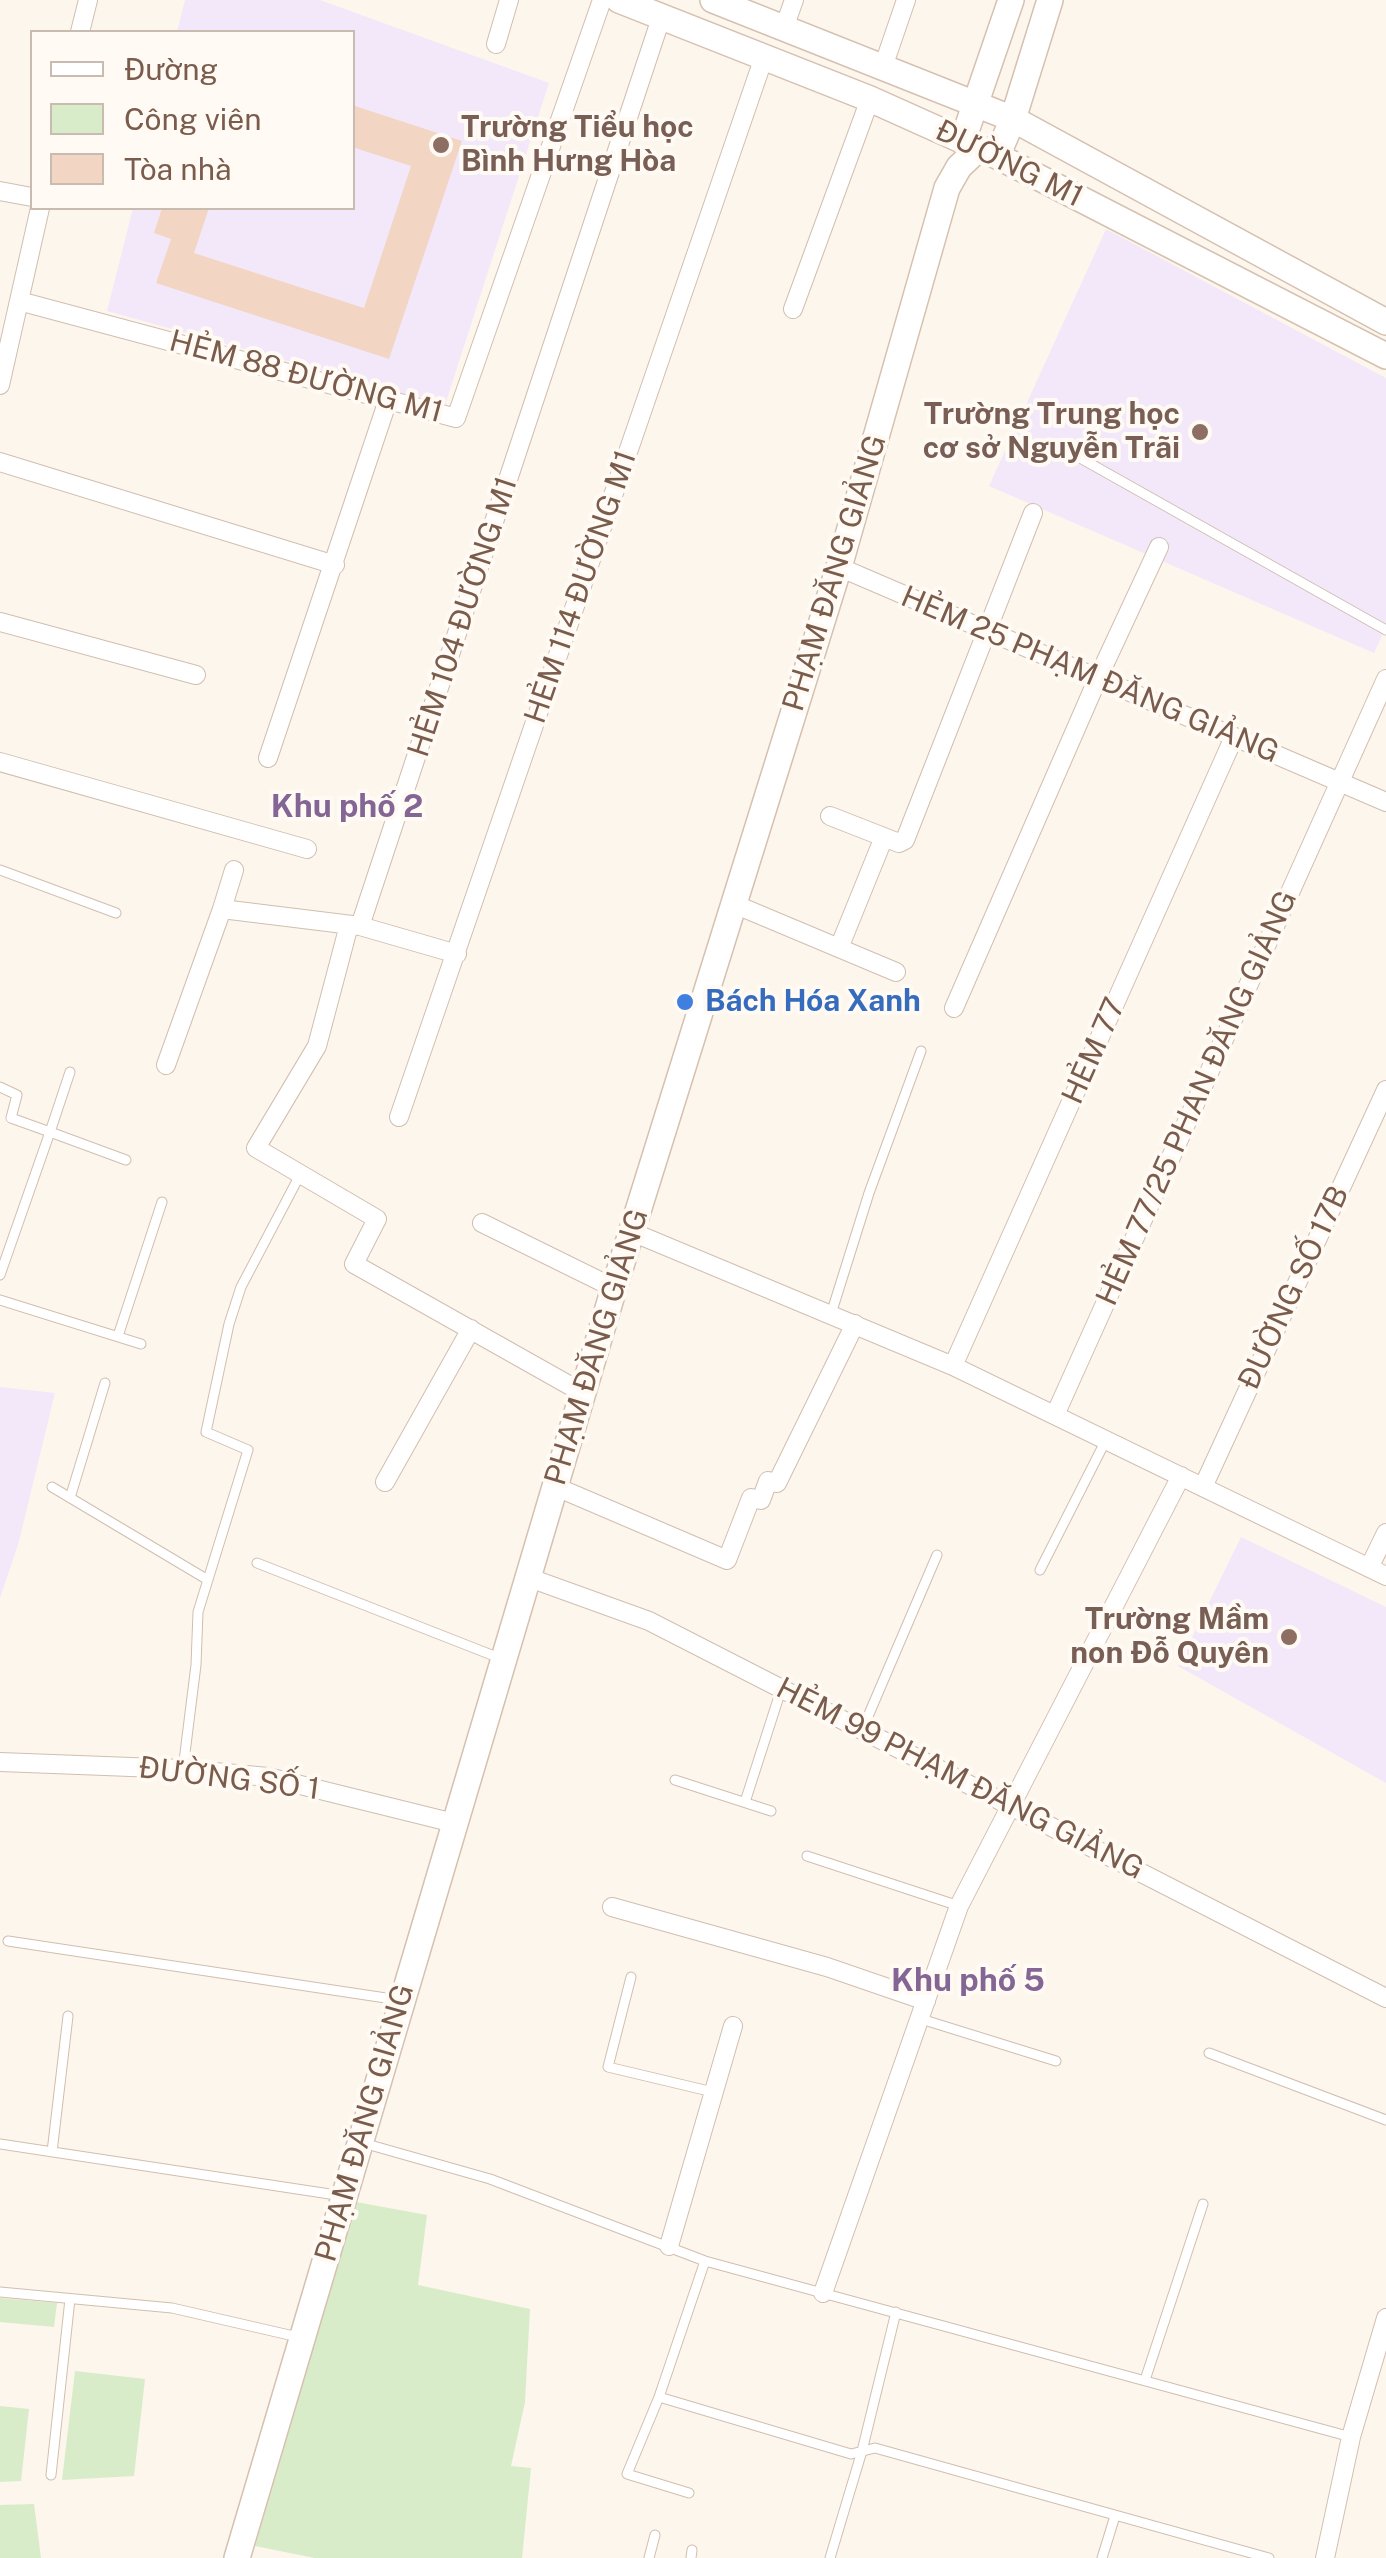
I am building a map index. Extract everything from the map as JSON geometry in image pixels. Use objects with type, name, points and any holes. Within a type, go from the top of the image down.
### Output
[{"type":"street","points":[[80,30],[88,0]]},
{"type":"street","points":[[496,44],[509,0]]},
{"type":"street","name":"HẺM 88 ĐƯỜNG M1","points":[[19,302],[456,418],[602,0]]},
{"type":"street","name":"ĐƯỜNG M1","points":[[619,0],[870,99],[980,148],[1386,356]]},
{"type":"street","name":"ĐƯỜNG M1","points":[[713,0],[1012,119],[1386,322]]},
{"type":"street","points":[[784,28],[794,0]]},
{"type":"street","points":[[883,67],[906,0]]},
{"type":"street","name":"PHẠM ĐĂNG GIẢNG","points":[[980,148],[978,103],[1011,0]]},
{"type":"street","name":"PHẠM ĐĂNG GIẢNG","points":[[237,2558],[554,1486],[840,568],[947,188],[959,167],[1012,119],[1050,0]]},
{"type":"street","name":"HẺM 104 ĐƯỜNG M1","points":[[302,1173],[256,1148],[317,1046],[660,18]]},
{"type":"street","name":"HẺM 114 ĐƯỜNG M1","points":[[400,1117],[764,57]]},
{"type":"street","points":[[793,309],[870,99]]},
{"type":"street","points":[[0,191],[30,197]]},
{"type":"street","points":[[0,385],[40,210]]},
{"type":"street","points":[[268,758],[388,400]]},
{"type":"street","points":[[0,462],[335,565]]},
{"type":"street","points":[[830,816],[899,843],[905,840],[1034,513]]},
{"type":"street","points":[[954,1008],[1159,546]]},
{"type":"street","name":"HẺM 25 PHẠM ĐĂNG GIẢNG","points":[[840,568],[1386,802]]},
{"type":"street","points":[[0,622],[196,676]]},
{"type":"street","name":"HẺM 77/25 PHAN ĐĂNG GIẢNG","points":[[1054,1415],[1386,678]]},
{"type":"street","name":"HẺM 77","points":[[953,1366],[1234,737]]},
{"type":"street","points":[[0,762],[307,849]]},
{"type":"street","points":[[839,948],[884,837]]},
{"type":"street","points":[[166,1065],[234,870]]},
{"type":"street","points":[[734,904],[896,972]]},
{"type":"street","points":[[222,909],[355,926],[457,954]]},
{"type":"street","name":"ĐƯỜNG SỐ 17B","points":[[1203,1487],[1386,1090]]},
{"type":"street","points":[[302,1173],[377,1219],[354,1264],[583,1392]]},
{"type":"street","points":[[482,1224],[614,1288]]},
{"type":"street","points":[[632,1232],[953,1366],[1378,1572],[1386,1533]]},
{"type":"street","points":[[554,1486],[727,1560],[751,1498],[761,1500],[768,1480],[777,1482],[855,1324]]},
{"type":"street","points":[[385,1482],[471,1329]]},
{"type":"street","points":[[823,2293],[959,1906],[1181,1476]]},
{"type":"street","name":"HẺM 99 PHẠM ĐĂNG GIẢNG","points":[[527,1576],[650,1621],[1386,1998]]},
{"type":"street","name":"ĐƯỜNG SỐ 1","points":[[0,1762],[183,1769],[268,1777],[454,1823]]},
{"type":"street","points":[[612,1907],[827,1967],[924,2010]]},
{"type":"street","points":[[669,2246],[733,2026]]},
{"type":"street","points":[[1325,2558],[1352,2437],[1386,2318]]},
{"type":"lane","points":[[1066,450],[1386,630]]},
{"type":"lane","points":[[0,870],[116,913]]},
{"type":"lane","points":[[831,1314],[920,1051]]},
{"type":"lane","points":[[0,1276],[70,1072]]},
{"type":"lane","points":[[0,1087],[17,1095],[10,1118],[126,1160]]},
{"type":"lane","points":[[183,1769],[196,1665],[196,1624],[248,1450],[206,1432],[241,1287],[302,1173]]},
{"type":"lane","points":[[118,1336],[162,1202]]},
{"type":"lane","points":[[0,1300],[141,1344]]},
{"type":"lane","points":[[70,1498],[105,1384]]},
{"type":"lane","points":[[1040,1570],[1106,1440]]},
{"type":"lane","points":[[52,1487],[208,1580]]},
{"type":"lane","points":[[863,1728],[937,1554]]},
{"type":"lane","points":[[258,1563],[503,1659]]},
{"type":"lane","points":[[745,1802],[782,1688]]},
{"type":"lane","points":[[675,1780],[771,1812]]},
{"type":"lane","points":[[807,1856],[959,1906]]},
{"type":"lane","points":[[8,1941],[402,2001]]},
{"type":"lane","points":[[631,1978],[608,2067],[713,2092]]},
{"type":"lane","points":[[924,2010],[1056,2061]]},
{"type":"lane","points":[[52,2152],[68,2016]]},
{"type":"lane","points":[[1208,2054],[1386,2120]]},
{"type":"lane","points":[[360,2143],[490,2179],[705,2261],[1352,2437]]},
{"type":"lane","points":[[0,2144],[344,2196]]},
{"type":"lane","points":[[1145,2380],[1203,2204]]},
{"type":"lane","points":[[689,2493],[627,2474],[659,2397],[705,2261]]},
{"type":"lane","points":[[0,2292],[172,2308],[302,2338]]},
{"type":"lane","points":[[50,2475],[70,2298]]},
{"type":"lane","points":[[830,2558],[862,2451],[896,2312]]},
{"type":"lane","points":[[659,2397],[850,2454],[875,2448],[1269,2558]]},
{"type":"lane","points":[[1102,2558],[1115,2516]]},
{"type":"lane","points":[[649,2558],[655,2535]]},
{"type":"shaded area","name":"Trường Tiểu học Bình Hưng Hòa","points":[[185,0],[320,0],[549,83],[445,405],[107,311],[132,210],[355,210],[355,30],[178,30]]},
{"type":"shaded area","name":"Trường Trung học cơ sở Nguyễn Trãi","points":[[1106,229],[1386,378],[1386,627],[1374,653],[989,486]]},
{"type":"shaded area","points":[[0,1387],[55,1393],[18,1545],[0,1598]]},
{"type":"shaded area","name":"Trường Mầm non Đỗ Quyên","points":[[1241,1537],[1386,1607],[1386,1783],[1178,1666]]},
{"type":"green space","points":[[356,2202],[427,2215],[418,2285],[530,2309],[525,2402],[511,2466],[531,2468],[522,2558],[315,2558],[255,2546]]},
{"type":"green space","points":[[0,2298],[57,2303],[54,2327],[0,2322]]},
{"type":"green space","points":[[75,2371],[145,2379],[134,2476],[62,2480]]},
{"type":"green space","points":[[0,2406],[29,2409],[21,2481],[0,2482]]},
{"type":"green space","points":[[34,2504],[41,2558],[0,2558],[0,2505]]},
{"type":"building","points":[[355,106],[462,141],[389,359],[156,283],[171,239],[154,233],[161,210],[208,210],[194,253],[364,308],[411,166],[355,148]]},
{"type":"place","name":"Trường Tiểu học Bình Hưng Hòa","points":[[441,145]]},
{"type":"place","name":"Trường Trung học cơ sở Nguyễn Trãi","points":[[1200,432]]},
{"type":"place","name":"Bách Hóa Xanh","points":[[685,1002]]},
{"type":"place","name":"Trường Mầm non Đỗ Quyên","points":[[1289,1637]]},
{"type":"district","name":"Khu phố 2","points":[[347,807]]},
{"type":"district","name":"Khu phố 5","points":[[968,1981]]}]
